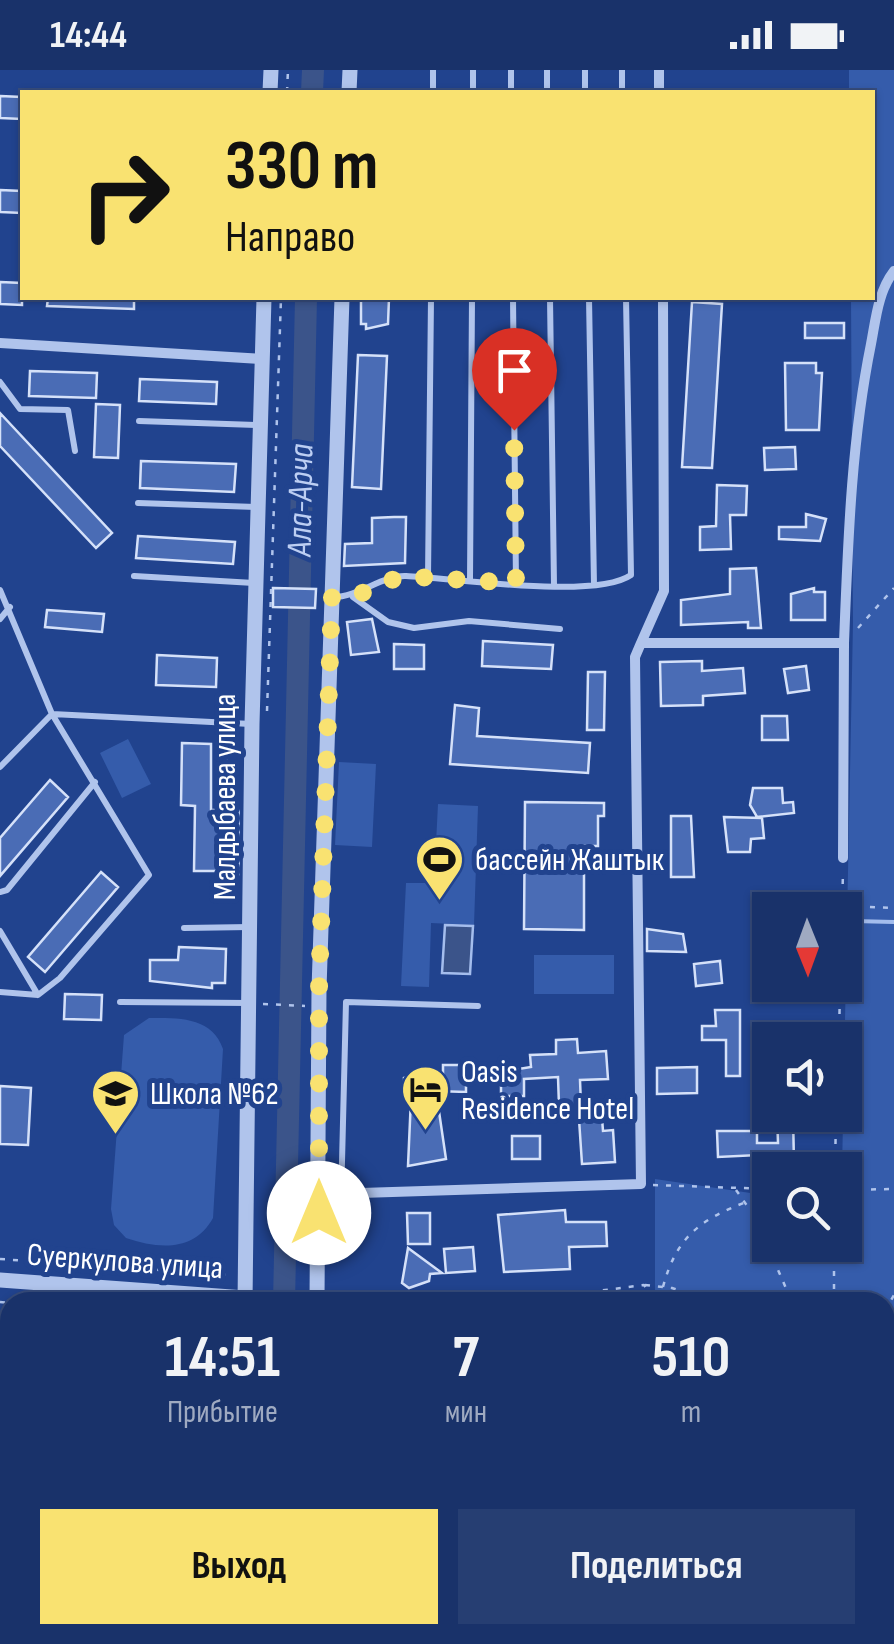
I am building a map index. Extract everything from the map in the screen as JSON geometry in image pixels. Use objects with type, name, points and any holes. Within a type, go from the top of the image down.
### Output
[{"type":"street","points":[[842,858],[844,643],[852,468],[859,402],[882,288],[894,271]]},
{"type":"street","name":"Малдыбаева улица","points":[[246,1292],[256,1004],[252,724],[264,300]]},
{"type":"street","points":[[318,1292],[319,989],[342,300]]},
{"type":"street","points":[[319,1213],[362,1193],[642,1184],[635,656],[662,603],[665,579],[663,300]]},
{"type":"street","points":[[0,344],[262,359]]},
{"type":"street","points":[[641,643],[844,643]]},
{"type":"street","name":"Суеркулова улица","points":[[0,1280],[93,1292]]},
{"type":"lane","points":[[428,578],[431,300]]},
{"type":"lane","points":[[470,581],[472,300]]},
{"type":"lane","points":[[513,300],[516,583]]},
{"type":"lane","points":[[550,300],[554,585]]},
{"type":"lane","points":[[589,300],[594,585]]},
{"type":"lane","points":[[332,597],[353,597],[401,576],[594,585],[631,575],[626,300]]},
{"type":"lane","points":[[0,382],[20,409],[68,410],[76,451]]},
{"type":"lane","points":[[139,421],[259,425]]},
{"type":"lane","points":[[138,503],[258,507]]},
{"type":"lane","points":[[134,576],[255,583]]},
{"type":"lane","points":[[0,590],[52,714],[149,875],[60,978],[38,995],[0,992]]},
{"type":"lane","points":[[353,597],[388,622],[414,628],[468,621],[560,629]]},
{"type":"lane","points":[[0,619],[10,607]]},
{"type":"lane","points":[[0,767],[52,714],[252,724]]},
{"type":"lane","points":[[236,874],[237,812],[226,797],[225,752],[252,755]]},
{"type":"lane","points":[[0,892],[7,890],[95,782]]},
{"type":"lane","points":[[184,928],[252,927]]},
{"type":"lane","points":[[0,931],[38,995]]},
{"type":"lane","points":[[120,1002],[256,1004]]},
{"type":"lane","points":[[341,1204],[346,1002],[478,1006]]},
{"type":"lane","points":[[43,1283],[43,1292]]},
{"type":"path","points":[[267,713],[281,300]]},
{"type":"path","points":[[844,643],[894,588]]},
{"type":"path","points":[[842,858],[842,892]]},
{"type":"path","points":[[862,908],[894,908]]},
{"type":"path","points":[[256,1004],[306,1006]]},
{"type":"path","points":[[642,1184],[752,1188]]},
{"type":"path","points":[[735,1188],[746,1202],[787,1292]]},
{"type":"path","points":[[862,1190],[894,1189]]},
{"type":"path","points":[[663,1288],[679,1244],[719,1213],[746,1202]]},
{"type":"path","points":[[0,1260],[247,1276]]},
{"type":"path","points":[[834,1262],[834,1292]]},
{"type":"path","points":[[644,1285],[649,1292]]},
{"type":"path","points":[[590,1292],[644,1285],[677,1292]]},
{"type":"shaded area","points":[[849,70],[894,70],[894,1292],[655,1292],[655,1179],[752,1193],[752,1262],[862,1262],[862,1152],[842,1152],[843,1132],[862,1132],[862,1022],[845,1022],[845,1002],[862,1002],[862,892],[848,892],[853,623],[851,300],[875,300],[875,90],[849,90]]},
{"type":"shaded area","points":[[128,739],[151,784],[122,798],[100,753]]},
{"type":"shaded area","points":[[339,762],[376,764],[372,847],[335,845]]},
{"type":"shaded area","name":"бассейн Жаштык","points":[[438,804],[478,806],[474,925],[431,923],[429,987],[401,986],[406,883],[434,883]]},
{"type":"shaded area","points":[[445,925],[473,926],[470,974],[442,973]]},
{"type":"shaded area","points":[[534,955],[614,955],[614,994],[534,994]]},
{"type":"shaded area","points":[[149,1018],[194,1021],[211,1031],[223,1049],[213,1218],[196,1237],[175,1245],[126,1238],[114,1225],[111,1209],[124,1035]]},
{"type":"building","points":[[0,96],[20,97],[20,119],[0,118]]},
{"type":"building","points":[[0,190],[20,191],[20,213],[0,212]]},
{"type":"building","points":[[0,282],[20,283],[22,305],[0,304]]},
{"type":"building","points":[[48,300],[134,300],[134,309],[47,306]]},
{"type":"building","points":[[361,300],[389,300],[388,324],[366,329],[366,324],[361,324]]},
{"type":"building","points":[[692,302],[722,304],[712,468],[682,467]]},
{"type":"building","points":[[805,323],[844,323],[844,338],[805,338]]},
{"type":"building","points":[[358,355],[387,356],[381,489],[352,487]]},
{"type":"building","points":[[785,363],[816,363],[816,373],[822,373],[819,430],[786,430]]},
{"type":"building","points":[[30,371],[97,373],[96,398],[29,396]]},
{"type":"building","points":[[140,379],[217,382],[216,404],[139,401]]},
{"type":"building","points":[[96,404],[120,405],[118,458],[94,457]]},
{"type":"building","points":[[0,413],[112,533],[96,548],[0,446]]},
{"type":"building","points":[[795,447],[796,469],[765,470],[764,448]]},
{"type":"building","points":[[141,461],[236,464],[234,492],[140,488]]},
{"type":"building","points":[[717,485],[747,486],[746,515],[730,515],[731,549],[700,550],[700,527],[716,526]]},
{"type":"building","points":[[806,514],[826,519],[820,541],[779,539],[779,527],[806,527]]},
{"type":"building","points":[[406,517],[405,563],[344,566],[345,544],[372,543],[372,518]]},
{"type":"building","points":[[138,536],[235,542],[233,564],[136,558]]},
{"type":"building","points":[[756,568],[761,628],[748,628],[748,622],[681,625],[681,600],[730,594],[730,569]]},
{"type":"building","points":[[273,588],[316,589],[315,608],[273,607]]},
{"type":"building","points":[[814,588],[814,592],[825,592],[825,620],[791,620],[791,594]]},
{"type":"building","points":[[47,610],[104,614],[102,632],[45,627]]},
{"type":"building","points":[[372,619],[379,652],[351,655],[347,622]]},
{"type":"building","points":[[483,641],[553,645],[551,669],[482,666]]},
{"type":"building","points":[[394,644],[424,645],[424,669],[394,669]]},
{"type":"building","points":[[157,655],[217,658],[216,687],[156,685]]},
{"type":"building","points":[[702,661],[702,671],[743,668],[745,693],[703,696],[703,705],[661,706],[660,662]]},
{"type":"building","points":[[806,666],[809,690],[788,693],[784,669]]},
{"type":"building","points":[[588,672],[605,672],[604,730],[587,730]]},
{"type":"building","points":[[455,705],[479,708],[477,736],[590,743],[588,773],[450,764]]},
{"type":"building","points":[[762,716],[787,716],[788,740],[762,740]]},
{"type":"building","points":[[182,743],[211,744],[211,810],[224,810],[223,871],[194,871],[195,806],[181,805]]},
{"type":"building","points":[[50,780],[68,797],[0,876],[0,838]]},
{"type":"building","points":[[753,788],[782,788],[783,803],[793,802],[794,813],[757,817],[750,805]]},
{"type":"building","points":[[525,802],[604,803],[604,816],[598,816],[598,846],[584,846],[584,930],[524,929]]},
{"type":"building","points":[[671,816],[691,816],[694,877],[671,877]]},
{"type":"building","points":[[724,817],[762,818],[764,838],[751,839],[750,852],[728,852]]},
{"type":"building","points":[[101,872],[118,887],[45,972],[28,957]]},
{"type":"building","points":[[647,929],[683,934],[686,952],[647,951]]},
{"type":"building","points":[[179,947],[226,949],[225,983],[212,983],[212,988],[150,981],[150,960],[178,960]]},
{"type":"building","points":[[720,961],[722,983],[696,986],[694,964]]},
{"type":"building","points":[[65,994],[102,995],[101,1020],[64,1019]]},
{"type":"building","points":[[715,1010],[740,1010],[740,1076],[726,1076],[726,1040],[702,1040],[702,1026],[716,1026]]},
{"type":"building","points":[[577,1039],[578,1053],[606,1051],[608,1079],[580,1080],[581,1105],[559,1106],[558,1077],[524,1079],[524,1096],[501,1096],[501,1072],[531,1067],[530,1055],[556,1054],[556,1040]]},
{"type":"building","points":[[443,1065],[466,1065],[466,1092],[436,1091],[446,1159],[408,1166],[411,1098],[405,1098],[404,1078],[430,1070],[443,1079]]},
{"type":"building","points":[[697,1067],[697,1093],[657,1094],[657,1068]]},
{"type":"building","points":[[0,1086],[31,1088],[28,1145],[0,1144]]},
{"type":"building","points":[[602,1118],[603,1131],[613,1130],[615,1162],[582,1164],[579,1119]]},
{"type":"building","points":[[717,1131],[752,1131],[757,1132],[757,1143],[778,1143],[778,1132],[793,1132],[794,1152],[718,1157]]},
{"type":"building","points":[[512,1136],[540,1136],[540,1159],[512,1159]]},
{"type":"building","points":[[565,1210],[566,1222],[606,1222],[607,1246],[569,1247],[570,1269],[504,1272],[498,1215]]},
{"type":"building","points":[[407,1213],[430,1213],[430,1244],[408,1244]]},
{"type":"building","points":[[473,1247],[475,1271],[446,1273],[444,1249]]},
{"type":"building","points":[[408,1248],[442,1273],[430,1274],[429,1281],[409,1288],[402,1283]]},
{"type":"waterway","name":"Ала-Арча","points":[[312,90],[313,70]]},
{"type":"waterway","name":"Ала-Арча","points":[[284,1292],[306,300]]},
{"type":"waterway","points":[[862,921],[894,922]]},
{"type":"place","name":"бассейн Жаштык","points":[[440,902]]},
{"type":"place","name":"Oasis Residence Hotel","points":[[426,1132]]},
{"type":"place","name":"Школа №62","points":[[115,1136]]},
{"type":"route","points":[[319,1213],[319,989],[332,597],[353,597],[401,576],[516,583],[514,430]]}]
